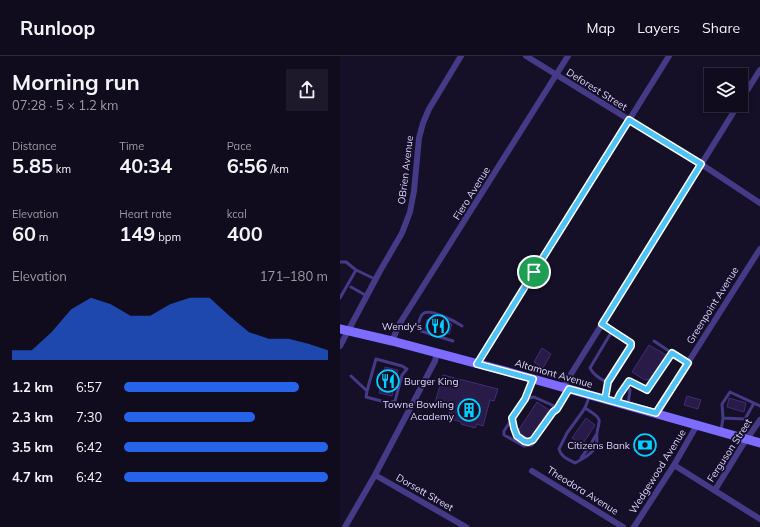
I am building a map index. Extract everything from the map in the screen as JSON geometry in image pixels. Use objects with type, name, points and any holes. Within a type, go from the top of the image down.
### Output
[{"type":"main road","name":"Altamont Avenue","points":[[344,330],[392,341],[533,379],[760,443]]},
{"type":"street","name":"OBrien Avenue","points":[[340,346],[344,330],[367,296],[402,233],[410,212],[414,191],[419,138],[423,123],[429,109],[461,56]]},
{"type":"street","name":"Deforest Street","points":[[526,56],[701,164],[760,203]]},
{"type":"street","name":"Fiero Avenue","points":[[392,341],[400,323],[568,56]]},
{"type":"street","points":[[477,364],[669,56]]},
{"type":"street","points":[[748,89],[760,70]]},
{"type":"street","points":[[566,388],[602,324],[734,112]]},
{"type":"street","name":"Greenpoint Avenue","points":[[656,413],[760,249]]},
{"type":"street","points":[[345,527],[375,475],[435,361],[437,353]]},
{"type":"street","name":"Ferguson Street","points":[[715,490],[760,420]]},
{"type":"street","name":"Wedgewood Avenue","points":[[634,527],[674,465],[697,425]]},
{"type":"street","points":[[674,465],[760,519]]},
{"type":"street","name":"Theodora Avenue","points":[[532,471],[623,527]]},
{"type":"street","name":"Dorsett Street","points":[[375,475],[466,527]]},
{"type":"lane","points":[[340,262],[346,262],[356,270],[376,279]]},
{"type":"lane","points":[[340,298],[356,270]]},
{"type":"lane","points":[[351,287],[367,296]]},
{"type":"lane","points":[[453,341],[420,331],[418,327],[421,316],[428,312],[447,317],[462,326]]},
{"type":"lane","points":[[602,324],[631,343],[631,346],[608,383],[605,399]]},
{"type":"lane","points":[[608,383],[594,374],[590,370],[590,366],[612,331]]},
{"type":"lane","points":[[654,341],[688,363]]},
{"type":"lane","points":[[616,402],[629,381],[647,390],[672,353]]},
{"type":"lane","points":[[376,359],[402,366],[407,369],[402,375],[395,401],[389,403],[366,397],[367,391],[376,359]]},
{"type":"lane","points":[[351,376],[367,391]]},
{"type":"lane","points":[[533,379],[525,399],[504,431],[504,435],[524,446],[532,445],[557,409],[566,388]]},
{"type":"lane","points":[[627,385],[630,390],[628,405]]},
{"type":"lane","points":[[721,431],[723,418],[722,404],[730,392],[760,406]]},
{"type":"lane","points":[[589,395],[585,408],[567,433],[558,449],[560,453],[575,463],[592,451],[596,446],[597,432]]},
{"type":"lane","points":[[525,399],[534,397],[552,405],[557,409]]},
{"type":"lane","points":[[723,418],[745,419],[754,403]]},
{"type":"lane","points":[[585,408],[593,413],[600,422],[592,442]]},
{"type":"lane","points":[[512,418],[517,436],[528,442],[533,440],[553,412],[557,409]]},
{"type":"lane","points":[[580,460],[589,447]]},
{"type":"building","name":"Wendy's","points":[[427,319],[439,323],[440,320],[452,324],[449,334],[443,332],[442,335],[425,329]]},
{"type":"building","points":[[649,345],[666,355],[651,379],[645,380],[632,372]]},
{"type":"building","points":[[542,348],[551,354],[543,368],[534,362]]},
{"type":"building","name":"Burger King","points":[[385,367],[398,370],[392,396],[379,393]]},
{"type":"building","name":"Towne Bowling Academy","points":[[443,375],[498,389],[494,401],[490,400],[483,426],[477,424],[475,428],[448,418],[451,407],[435,403]]},
{"type":"building","points":[[687,396],[701,400],[698,409],[684,405]]},
{"type":"building","points":[[729,398],[746,403],[744,412],[727,407]]},
{"type":"building","points":[[537,402],[549,410],[528,439],[518,431]]},
{"type":"building","points":[[586,418],[595,425],[582,445],[572,438]]},
{"type":"building","name":"Citizens Bank","points":[[645,436],[655,438],[650,455],[634,451],[639,437],[644,438]]},
{"type":"place","name":"Wendy's","points":[[438,326]]},
{"type":"place","name":"Burger King","points":[[388,381]]},
{"type":"place","name":"Towne Bowling Academy","points":[[469,410]]},
{"type":"place","name":"Citizens Bank","points":[[645,445]]},
{"type":"route","points":[[534,272],[477,364],[533,379],[525,399],[512,418],[517,436],[524,441],[528,442],[533,440],[553,412],[557,409],[569,389],[605,399],[656,413],[688,363],[672,353],[647,390],[629,381],[616,402],[605,399],[608,382],[631,346],[631,343],[602,324],[701,164],[629,120],[534,272]]}]
